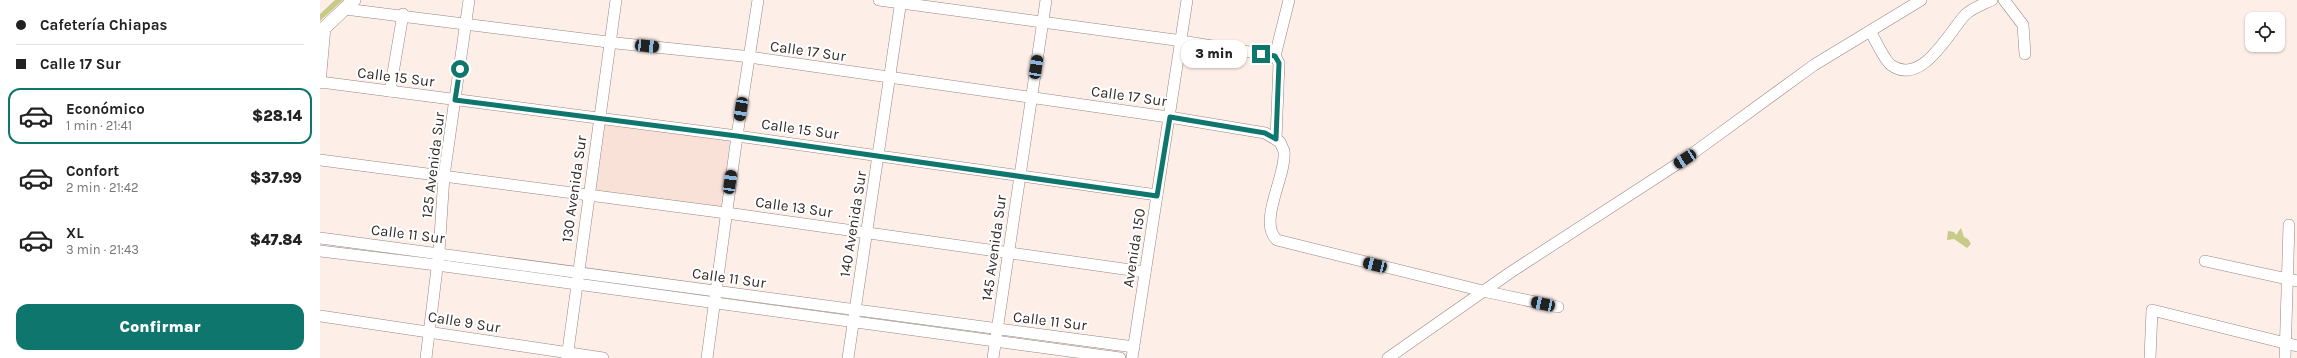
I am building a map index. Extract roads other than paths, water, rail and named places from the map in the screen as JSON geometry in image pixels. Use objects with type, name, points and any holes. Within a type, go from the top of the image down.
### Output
[{"type":"main road","points":[[323,29],[349,4]]},
{"type":"street","name":"125 Avenida Sur","points":[[426,358],[439,252],[444,176],[470,0]]},
{"type":"street","name":"130 Avenida Sur","points":[[568,356],[576,285],[616,0]]},
{"type":"street","points":[[707,358],[713,303],[758,0]]},
{"type":"street","points":[[879,0],[1180,41],[1275,56]]},
{"type":"street","name":"145 Avenida Sur","points":[[993,358],[1046,0]]},
{"type":"street","name":"Avenida 150","points":[[1132,358],[1187,0]]},
{"type":"street","points":[[1289,0],[1275,56],[1279,63],[1276,139],[1283,146],[1285,156],[1269,227],[1271,233],[1278,240],[1483,291],[1558,307]]},
{"type":"street","points":[[1388,358],[1483,291],[1685,159],[1814,65],[1921,0]]},
{"type":"street","points":[[1870,31],[1890,64],[1901,70],[1915,68],[1929,60],[1966,14],[1992,0]]},
{"type":"street","points":[[2004,0],[2023,25],[2025,54]]},
{"type":"street","name":"140 Avenida Sur","points":[[848,358],[868,232],[901,2]]},
{"type":"street","name":"Calle 17 Sur","points":[[349,4],[402,14],[466,23],[750,58],[1170,117],[1265,133],[1276,139]]},
{"type":"street","points":[[390,91],[402,14]]},
{"type":"street","points":[[320,83],[323,29]]},
{"type":"street","name":"Calle 15 Sur","points":[[320,83],[879,155],[1157,196]]},
{"type":"street","name":"Calle 13 Sur","points":[[320,160],[868,232],[1145,272]]},
{"type":"street","points":[[2285,358],[2285,343],[2292,280],[2289,225]]},
{"type":"street","name":"Calle 11 Sur","points":[[320,238],[439,252],[715,292],[855,309],[1120,358]]},
{"type":"street","name":"Calle 11 Sur","points":[[320,251],[437,265],[853,322],[1134,346]]},
{"type":"street","points":[[2205,261],[2292,280]]},
{"type":"street","points":[[2150,358],[2152,310],[2297,346]]},
{"type":"street","name":"Calle 9 Sur","points":[[320,316],[430,332],[568,356],[603,358]]}]
